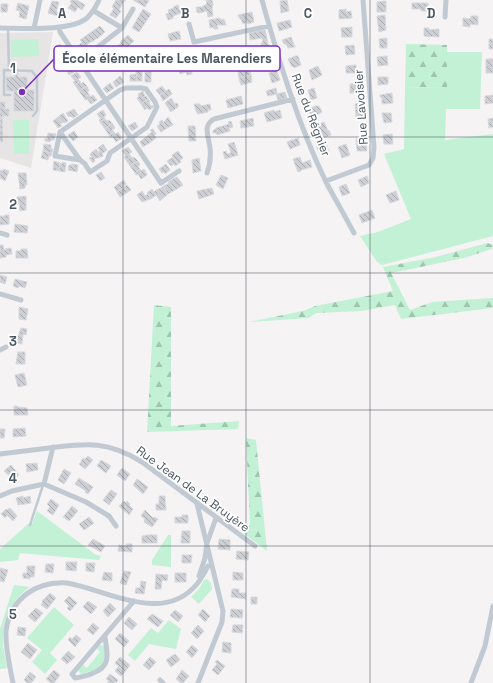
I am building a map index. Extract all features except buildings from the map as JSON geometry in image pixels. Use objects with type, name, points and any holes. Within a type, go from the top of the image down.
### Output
[{"type":"street","points":[[34,28],[40,0]]},
{"type":"street","points":[[0,28],[59,28],[74,25],[86,19],[94,10],[99,0]]},
{"type":"street","name":"Rue du Régnier","points":[[262,0],[269,26],[303,127],[326,181],[354,233]]},
{"type":"street","name":"Rue Lavoisier","points":[[326,181],[369,165],[373,158],[374,147],[363,0]]},
{"type":"street","points":[[446,0],[446,17]]},
{"type":"street","points":[[94,50],[122,28],[133,9]]},
{"type":"street","points":[[94,10],[122,28]]},
{"type":"street","points":[[189,24],[194,42],[269,26]]},
{"type":"street","points":[[59,28],[60,32],[104,101],[160,182],[179,171]]},
{"type":"street","points":[[60,132],[90,172],[108,161],[110,153],[147,127],[157,107],[156,102],[146,89],[126,88],[120,90],[60,132],[55,156],[80,160]]},
{"type":"street","points":[[207,173],[210,164],[210,148],[206,126],[209,122],[214,119],[293,99]]},
{"type":"street","points":[[0,233],[7,235]]},
{"type":"street","points":[[0,294],[21,300]]},
{"type":"street","points":[[0,350],[6,347]]},
{"type":"street","name":"Rue Jean de La Bruyère","points":[[0,454],[77,444],[100,445],[127,453],[255,546]]},
{"type":"street","points":[[44,484],[53,447]]},
{"type":"street","points":[[0,496],[12,491],[44,484],[86,502],[109,516],[116,526]]},
{"type":"street","points":[[197,504],[207,543],[208,564],[223,612],[222,622],[198,683]]},
{"type":"street","points":[[13,683],[7,648],[6,631],[13,611],[27,593],[32,589],[56,582],[80,585],[148,604],[165,604],[181,598],[197,584],[208,564],[207,543],[216,518]]},
{"type":"street","points":[[105,636],[108,654],[106,665],[100,670],[83,677],[75,678],[72,674],[134,601]]},
{"type":"street","points":[[471,683],[485,646],[493,606]]},
{"type":"lane","points":[[8,28],[9,70]]},
{"type":"lane","points":[[10,95],[4,95],[4,70],[32,70],[37,78],[37,111],[33,116]]},
{"type":"lane","points":[[30,525],[44,484]]},
{"type":"shaded area","points":[[53,32],[31,168],[0,158],[0,33]]},
{"type":"green space","points":[[38,39],[39,56],[11,57],[11,40]]},
{"type":"green space","points":[[406,44],[447,45],[447,87],[405,88]]},
{"type":"green space","points":[[447,52],[482,52],[480,109],[446,109],[445,140],[493,134],[493,236],[382,265],[377,262],[360,236],[378,232],[411,219],[384,154],[404,149],[405,88],[446,87]]},
{"type":"green space","points":[[13,120],[29,120],[29,154],[14,154]]},
{"type":"green space","points":[[487,243],[493,245],[492,249],[464,258],[391,273],[410,310],[432,302],[493,298],[493,308],[401,319],[395,305],[361,311],[316,313],[309,318],[249,322],[303,311],[315,306],[393,291],[383,267],[436,257]]},
{"type":"green space","points":[[154,305],[171,307],[171,426],[239,421],[238,429],[147,432]]},
{"type":"green space","points":[[246,438],[256,440],[267,551],[242,532],[250,525]]},
{"type":"green space","points":[[37,511],[96,555],[101,556],[99,560],[20,553],[18,560],[0,562],[0,549],[29,523],[32,524]]},
{"type":"green space","points":[[168,535],[171,535],[171,567],[152,565],[152,560]]},
{"type":"green space","points":[[207,579],[211,583],[212,589],[199,604],[191,597],[199,589],[204,580]]},
{"type":"green space","points":[[14,585],[30,587],[14,602],[7,615],[3,641],[7,668],[0,669],[0,629]]},
{"type":"green space","points":[[54,607],[74,625],[50,653],[57,660],[45,674],[32,662],[42,650],[27,638]]},
{"type":"green space","points":[[169,620],[181,629],[176,649],[149,644],[135,661],[128,655],[151,628],[158,633]]},
{"type":"green space","points":[[100,645],[104,646],[105,662],[97,669],[82,674],[80,673],[78,670],[83,665],[87,668],[100,652],[97,649]]},
{"type":"place","name":"École élémentaire Les Marendiers","points":[[22,92]]}]
